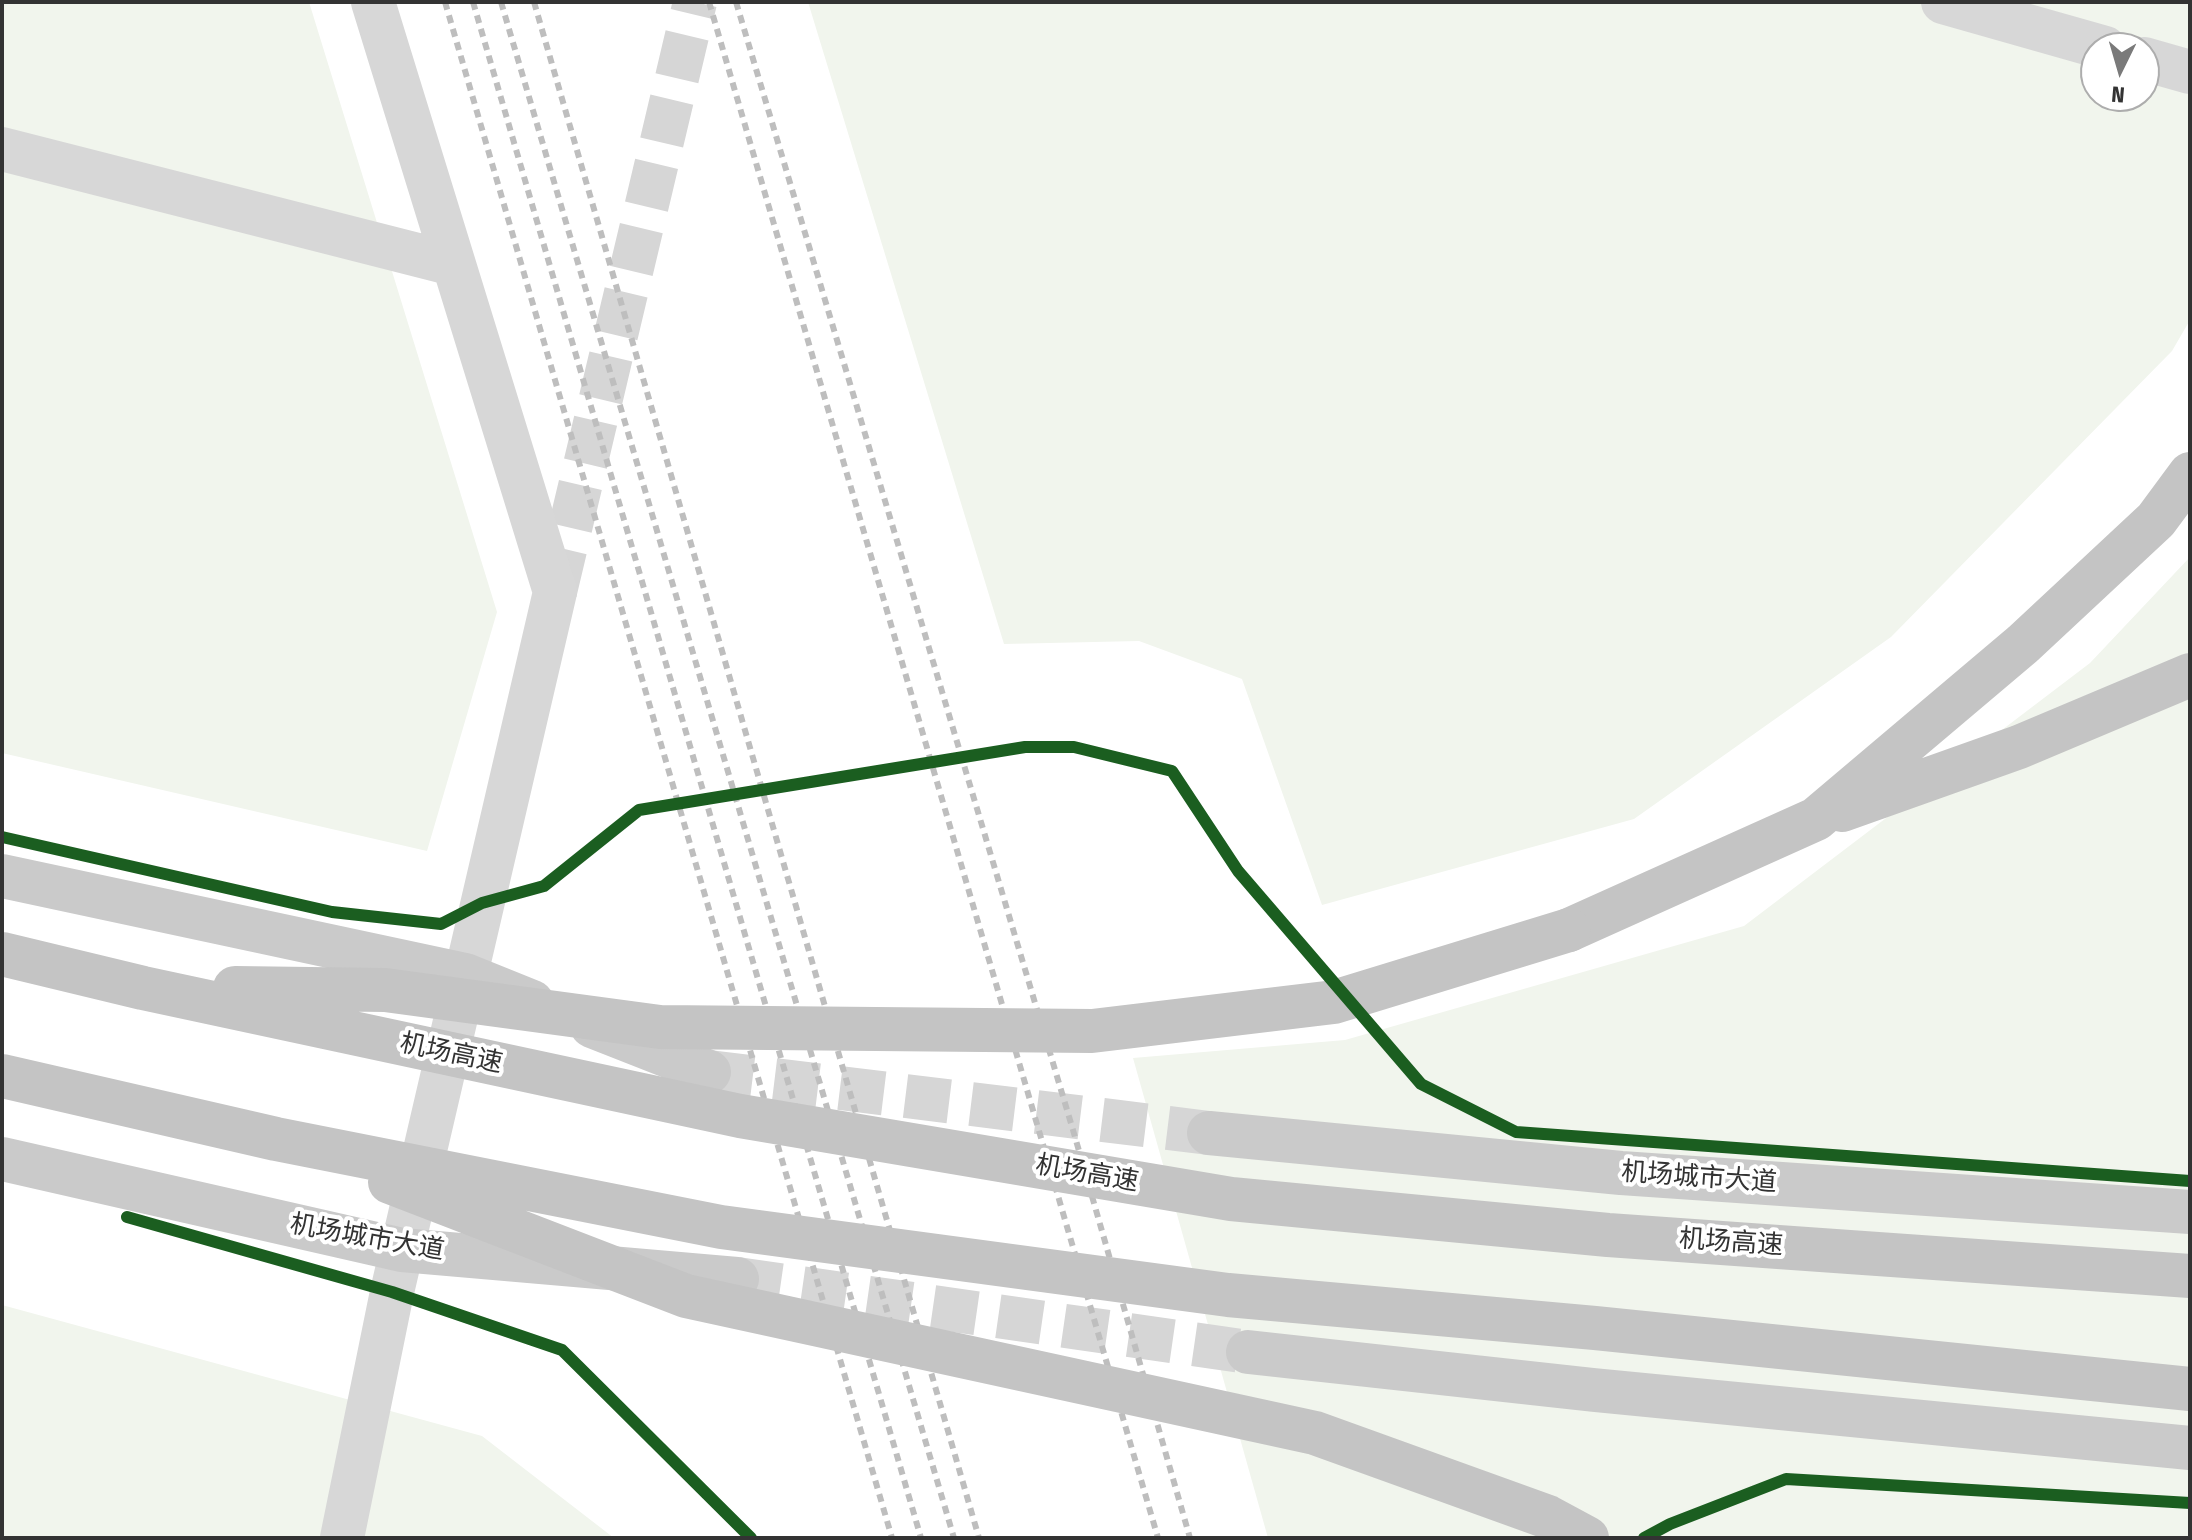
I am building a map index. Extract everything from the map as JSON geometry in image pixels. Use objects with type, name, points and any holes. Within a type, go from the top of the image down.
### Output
[{"type":"highway","points":[[1816,819],[2023,644],[2156,520],[2190,474]]},
{"type":"highway","points":[[143,988],[385,990],[660,1027],[1092,1031],[1334,1002],[1569,930],[1816,819],[2019,747],[2190,675]]},
{"type":"highway","name":"机场高速","points":[[2,954],[143,988],[740,1116],[1231,1199],[1608,1235],[2190,1276]]},
{"type":"highway","points":[[2,1076],[276,1139],[721,1227],[1213,1293],[1595,1328],[2190,1389]]},
{"type":"highway","points":[[276,1139],[686,1296],[1315,1433],[1548,1517],[1587,1538]]},
{"type":"main road","points":[[2,876],[465,975],[709,1072]]},
{"type":"main road","name":"机场城市大道","points":[[1209,1133],[1621,1173],[2190,1212]]},
{"type":"main road","name":"机场城市大道","points":[[2,1159],[402,1250],[737,1279]]},
{"type":"main road","points":[[1248,1352],[1594,1390],[2190,1448]]},
{"type":"street","points":[[342,1538],[402,1250],[555,592],[373,2]]},
{"type":"street","points":[[1943,2],[2080,41]]},
{"type":"street","points":[[2160,64],[2190,72]]},
{"type":"street","points":[[2,149],[453,264]]},
{"type":"shaded area","points":[[2,2],[309,2],[497,612],[427,851],[2,753]]},
{"type":"shaded area","points":[[808,2],[2190,2],[2190,320],[2172,351],[1891,637],[1634,819],[1322,905],[1242,679],[1139,641],[1004,644]]},
{"type":"shaded area","points":[[2190,557],[2190,1538],[1268,1538],[1133,1058],[1345,1040],[1744,926],[2090,663]]},
{"type":"shaded area","points":[[2,1305],[482,1436],[614,1538],[2,1538]]},
{"type":"tunnel","points":[[555,592],[695,2]]},
{"type":"tunnel","points":[[709,1072],[1209,1133]]},
{"type":"tunnel","points":[[737,1279],[1248,1352]]},
{"type":"railway","points":[[445,2],[892,1538]]},
{"type":"railway","points":[[473,2],[921,1538]]},
{"type":"railway","points":[[501,2],[954,1538]]},
{"type":"railway","points":[[534,2],[979,1538]]},
{"type":"railway","points":[[709,2],[1158,1538]]},
{"type":"railway","points":[[736,2],[1073,1130],[1190,1538]]},
{"type":"cycle path","points":[[2,837],[332,912],[441,924],[482,903],[544,886],[639,810],[1025,747],[1074,747],[1172,771],[1238,871],[1421,1084],[1516,1132],[2190,1181]]},
{"type":"cycle path","points":[[127,1217],[392,1292],[562,1350],[751,1538]]},
{"type":"cycle path","points":[[1644,1538],[1670,1524],[1786,1479],[2190,1503]]}]
